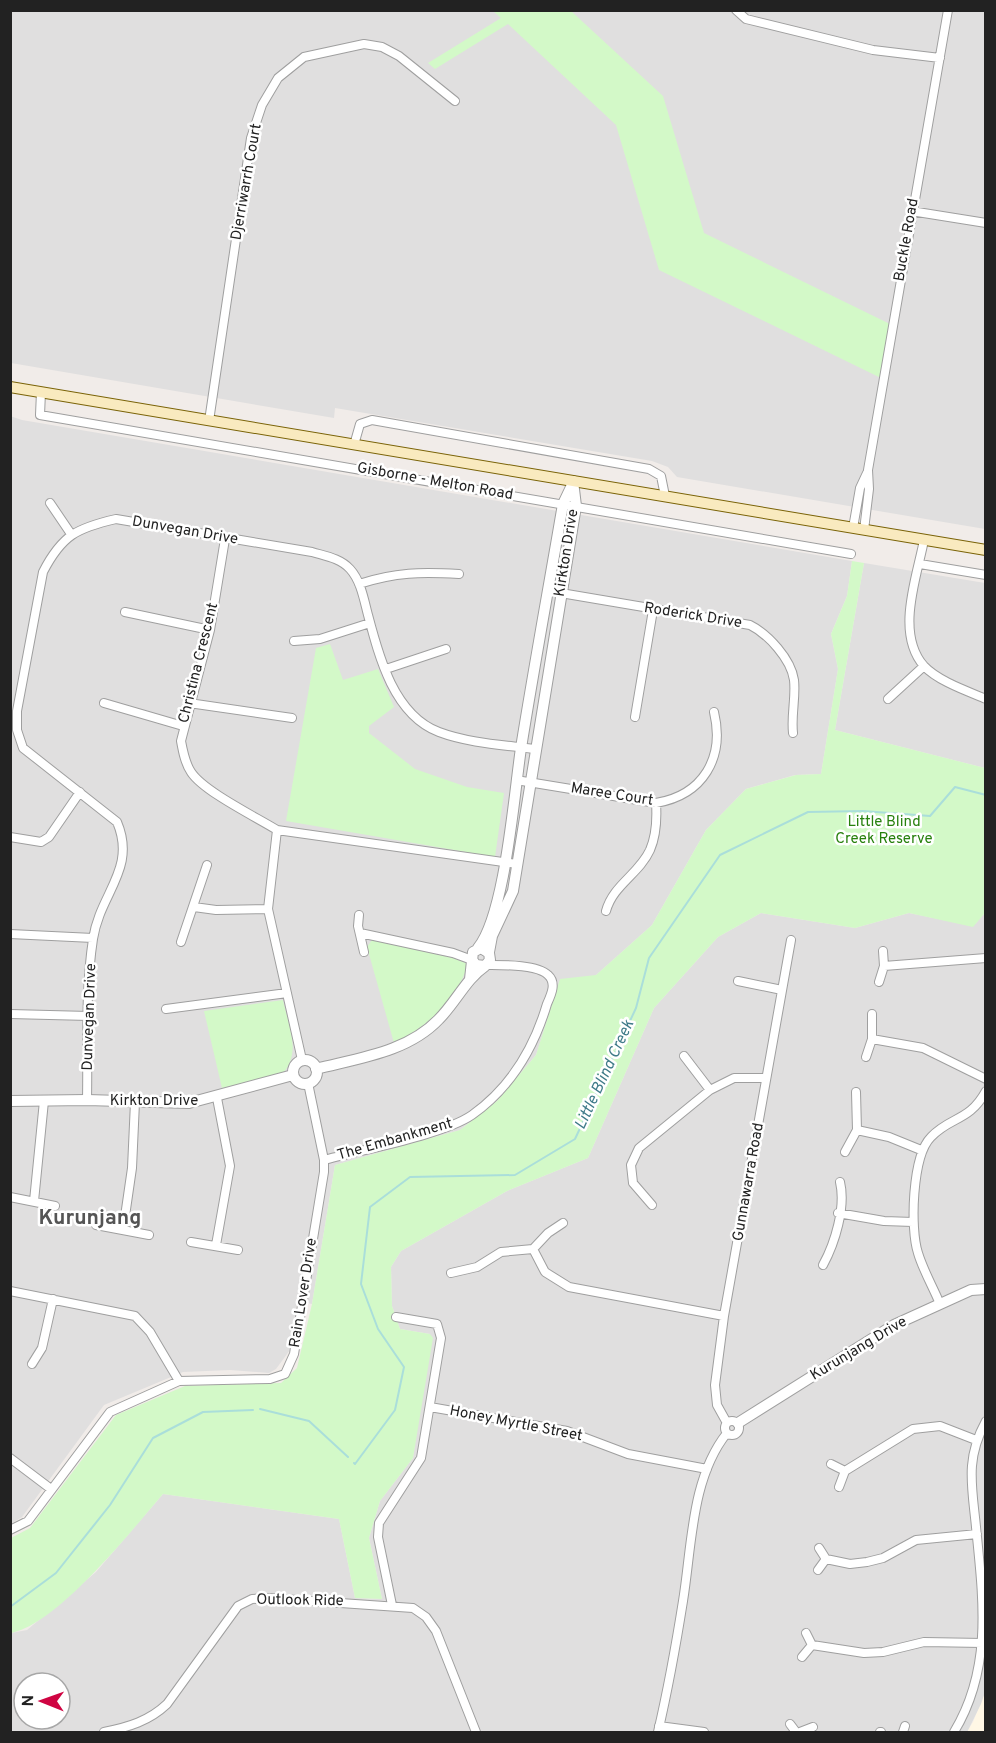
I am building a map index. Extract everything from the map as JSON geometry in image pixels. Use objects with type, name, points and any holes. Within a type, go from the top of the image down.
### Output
[{"type":"main road","name":"Gisborne - Melton Road","points":[[10,387],[986,550]]},
{"type":"street","points":[[736,10],[746,20],[873,50],[940,58]]},
{"type":"street","name":"Buckle Road","points":[[858,529],[869,489],[868,470],[911,211],[948,10]]},
{"type":"street","name":"Djerriwarrh Court","points":[[208,421],[251,138],[262,105],[278,78],[304,57],[364,44],[382,47],[399,56],[455,101]]},
{"type":"street","points":[[911,211],[986,223]]},
{"type":"street","name":"Gisborne - Melton Road","points":[[41,392],[40,415],[851,554]]},
{"type":"street","name":"Gisborne - Melton Road","points":[[354,445],[360,424],[372,420],[649,469],[661,476],[665,496]]},
{"type":"street","name":"Kirkton Drive","points":[[470,979],[496,903],[563,504],[573,481]]},
{"type":"street","name":"Kirkton Drive","points":[[479,954],[492,936],[513,891],[534,749],[576,506],[573,481]]},
{"type":"street","points":[[50,503],[71,534]]},
{"type":"street","name":"Dunvegan Drive","points":[[87,1100],[93,938],[103,906],[121,868],[125,852],[123,837],[117,822],[23,747],[17,730],[17,711],[43,572],[53,552],[71,534],[87,526],[117,519],[312,552],[339,560],[350,569],[360,584],[370,623],[400,702],[423,723],[438,732],[534,749]]},
{"type":"street","name":"Christina Crescent","points":[[225,538],[210,630],[189,703],[181,741],[191,773],[204,784],[277,830]]},
{"type":"street","points":[[924,540],[910,625],[912,642],[924,666],[986,699]]},
{"type":"street","points":[[920,564],[986,575]]},
{"type":"street","points":[[360,584],[392,574],[412,571],[459,574]]},
{"type":"street","name":"Roderick Drive","points":[[549,591],[750,625],[765,634],[792,672],[794,682],[793,733]]},
{"type":"street","points":[[635,717],[653,610]]},
{"type":"street","points":[[125,612],[210,630]]},
{"type":"street","points":[[294,641],[320,639],[370,623]]},
{"type":"street","points":[[386,669],[446,649]]},
{"type":"street","points":[[888,699],[924,666]]},
{"type":"street","points":[[104,703],[183,726]]},
{"type":"street","points":[[189,703],[292,718]]},
{"type":"street","name":"Maree Court","points":[[516,780],[656,803],[671,801],[691,791],[705,776],[718,744],[714,712]]},
{"type":"street","points":[[10,837],[41,842],[49,837],[80,792]]},
{"type":"street","points":[[606,911],[610,896],[649,851],[657,821],[656,803]]},
{"type":"street","points":[[302,1060],[268,909],[277,830],[517,864]]},
{"type":"street","points":[[181,942],[207,865]]},
{"type":"street","points":[[194,907],[216,910],[268,909]]},
{"type":"street","points":[[359,915],[364,952]]},
{"type":"street","name":"The Embankment","points":[[324,1160],[452,1125],[472,1115],[527,1057],[539,1032],[553,987],[550,977],[542,971],[509,964],[479,954],[453,953],[360,933]]},
{"type":"street","points":[[10,934],[93,938]]},
{"type":"street","name":"Gunnawarra Road","points":[[732,1423],[717,1405],[715,1384],[724,1316],[791,940]]},
{"type":"street","points":[[879,982],[884,966],[883,951]]},
{"type":"street","points":[[479,954],[479,966],[485,965]]},
{"type":"street","points":[[884,966],[986,958]]},
{"type":"street","name":"The Embankment","points":[[485,965],[509,964]]},
{"type":"street","name":"Kirkton Drive","points":[[316,1069],[382,1052],[418,1038],[451,1006],[470,979],[485,965]]},
{"type":"street","points":[[738,981],[782,990]]},
{"type":"street","points":[[166,1009],[287,993]]},
{"type":"street","points":[[10,1014],[89,1016]]},
{"type":"street","points":[[866,1057],[872,1039],[872,1014]]},
{"type":"street","points":[[872,1039],[923,1048],[986,1078]]},
{"type":"street","points":[[684,1056],[710,1090]]},
{"type":"street","points":[[302,1060],[311,1062],[316,1069],[315,1076],[308,1083]]},
{"type":"street","points":[[302,1060],[295,1066],[294,1075],[297,1081],[308,1083]]},
{"type":"street","name":"Kirkton Drive","points":[[10,1101],[87,1100],[189,1103],[216,1098],[294,1075]]},
{"type":"street","points":[[652,1205],[633,1183],[632,1165],[639,1148],[710,1090],[734,1077],[766,1078]]},
{"type":"street","points":[[308,1083],[324,1160]]},
{"type":"street","points":[[940,1304],[918,1253],[913,1222],[921,1150],[943,1127],[972,1112],[986,1091]]},
{"type":"street","points":[[845,1152],[857,1130],[856,1092]]},
{"type":"street","points":[[216,1098],[230,1166],[216,1245]]},
{"type":"street","points":[[34,1201],[44,1101]]},
{"type":"street","points":[[123,1230],[132,1168],[135,1102]]},
{"type":"street","points":[[857,1130],[889,1137],[921,1150]]},
{"type":"street","name":"Rain Lover Drive","points":[[10,1530],[28,1521],[110,1412],[179,1381],[270,1379],[285,1374],[294,1354],[324,1160]]},
{"type":"street","points":[[823,1265],[832,1248],[842,1192],[840,1182]]},
{"type":"street","points":[[10,1197],[55,1206]]},
{"type":"street","points":[[838,1213],[884,1221],[913,1222]]},
{"type":"street","points":[[451,1273],[477,1267],[501,1252],[533,1249],[548,1233],[563,1223]]},
{"type":"street","points":[[96,1225],[149,1235]]},
{"type":"street","points":[[191,1242],[238,1250]]},
{"type":"street","points":[[533,1249],[545,1272],[569,1287],[724,1316]]},
{"type":"street","name":"Kurunjang Drive","points":[[732,1423],[894,1325],[971,1290],[985,1293]]},
{"type":"street","points":[[10,1291],[135,1316],[150,1332],[179,1381]]},
{"type":"street","points":[[32,1364],[42,1348],[53,1299]]},
{"type":"street","points":[[392,1605],[378,1537],[378,1523],[421,1458],[441,1338],[437,1324],[396,1317]]},
{"type":"street","name":"Honey Myrtle Street","points":[[430,1407],[567,1431],[628,1454],[707,1469]]},
{"type":"street","points":[[954,1732],[971,1695],[983,1643],[977,1534],[970,1469],[976,1440],[986,1421]]},
{"type":"street","points":[[704,1732],[659,1729],[683,1604],[700,1487],[727,1433],[725,1426],[732,1423],[738,1433],[731,1435],[727,1433]]},
{"type":"street","points":[[839,1487],[845,1471],[913,1429],[940,1426],[976,1440]]},
{"type":"street","points":[[10,1458],[51,1489]]},
{"type":"street","points":[[831,1464],[845,1471]]},
{"type":"street","points":[[819,1548],[826,1559],[850,1564],[883,1558],[916,1540],[977,1534]]},
{"type":"street","points":[[818,1570],[826,1559]]},
{"type":"street","name":"Outlook Ride","points":[[104,1732],[117,1731],[143,1722],[167,1704],[238,1606],[252,1599],[392,1605],[413,1608],[426,1617],[436,1631],[476,1732]]},
{"type":"street","points":[[806,1633],[812,1645]]},
{"type":"street","points":[[812,1645],[864,1653],[883,1652],[924,1642],[983,1643]]},
{"type":"street","points":[[802,1657],[812,1645]]},
{"type":"street","points":[[790,1724],[798,1732],[813,1727]]},
{"type":"shaded area","points":[[10,11],[985,11],[985,529],[677,477],[668,467],[652,461],[335,408],[334,418],[11,363]]},
{"type":"shaded area","points":[[10,416],[22,420],[852,561],[847,596],[831,634],[838,669],[821,774],[795,775],[746,789],[706,830],[652,925],[548,1018],[536,1055],[497,1101],[460,1130],[335,1165],[312,1304],[297,1301],[290,1350],[276,1369],[269,1373],[230,1370],[183,1372],[104,1405],[22,1517],[11,1524]]},
{"type":"shaded area","points":[[864,563],[985,583],[985,768],[835,730]]},
{"type":"shaded area","points":[[761,913],[855,928],[909,913],[973,926],[985,913],[986,1692],[967,1732],[11,1732],[11,1633],[27,1630],[96,1572],[163,1494],[339,1519],[355,1598],[382,1599],[369,1538],[380,1501],[413,1458],[430,1334],[400,1329],[392,1306],[391,1267],[401,1251],[507,1191],[588,1158],[654,1008],[718,937]]},
{"type":"shaded area","points":[[982,1655],[985,1656],[985,1692],[981,1704],[967,1732],[954,1732]]},
{"type":"shaded area","points":[[985,1692],[985,1732],[967,1732],[973,1722]]},
{"type":"green space","points":[[493,11],[571,11],[663,96],[704,233],[892,325],[883,379],[659,270],[616,125],[508,24],[435,69],[428,63],[501,18]]},
{"type":"green space","name":"Little Blind Creek Reserve","points":[[852,561],[864,563],[835,730],[985,768],[985,913],[973,927],[909,913],[855,928],[761,913],[718,937],[654,1008],[588,1158],[507,1191],[401,1251],[391,1267],[392,1306],[400,1329],[430,1334],[433,1338],[413,1458],[380,1501],[369,1538],[382,1599],[355,1598],[339,1519],[163,1494],[93,1574],[71,1595],[30,1626],[11,1633],[11,1538],[30,1528],[116,1415],[185,1386],[281,1383],[297,1368],[312,1304],[335,1165],[460,1130],[497,1101],[536,1055],[560,979],[596,975],[652,925],[706,830],[746,789],[796,775],[821,774],[838,669],[831,634],[847,596]]},
{"type":"green space","points":[[330,644],[343,680],[378,669],[394,707],[369,726],[369,733],[415,769],[467,787],[504,793],[495,857],[286,821],[316,648]]},
{"type":"green space","points":[[372,940],[453,958],[468,964],[457,989],[439,1011],[418,1029],[394,1043],[367,947]]},
{"type":"green space","points":[[283,1000],[293,1047],[289,1065],[283,1073],[222,1088],[204,1011]]},
{"type":"waterway","name":"Little Blind Creek","points":[[354,1463],[395,1410],[404,1367],[378,1329],[361,1284],[370,1207],[410,1177],[515,1175],[575,1139],[636,1008],[649,958],[720,855],[808,812],[863,811],[930,816],[955,787],[986,795]]},
{"type":"waterway","name":"Little Blind Creek","points":[[260,1409],[309,1421],[348,1457]]},
{"type":"waterway","name":"Little Blind Creek","points":[[10,1607],[56,1573],[110,1505],[153,1438],[203,1412],[253,1410]]},
{"type":"district","name":"Kurunjang","points":[[90,1218]]}]
